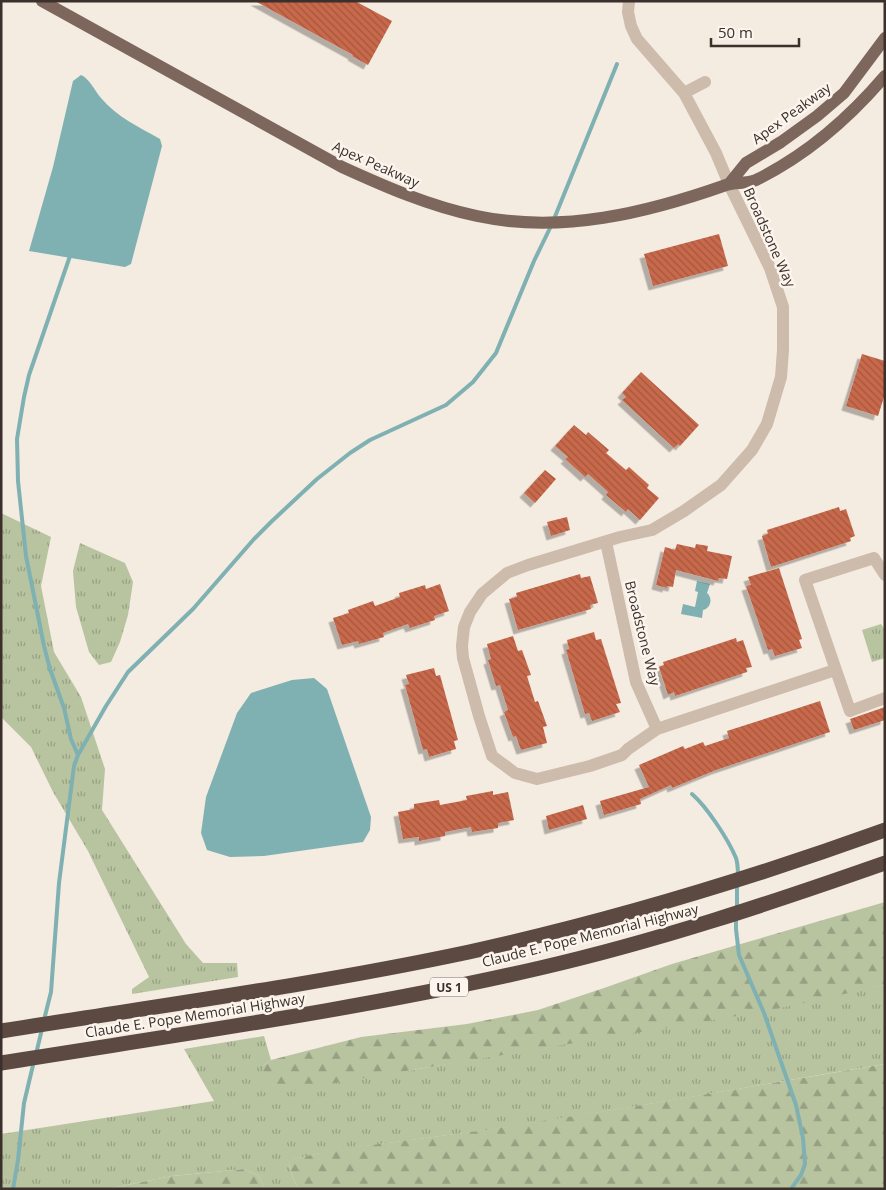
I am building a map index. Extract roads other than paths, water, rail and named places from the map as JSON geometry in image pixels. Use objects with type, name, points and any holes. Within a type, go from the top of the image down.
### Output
[{"type":"highway","name":"Claude E. Pope Memorial Highway","points":[[1,1031],[359,973],[470,952],[730,882],[885,830]]},
{"type":"highway","name":"Claude E. Pope Memorial Highway","points":[[1,1063],[308,1013],[540,968],[640,942],[763,905],[885,863]]},
{"type":"main road","name":"Apex Peakway","points":[[42,1],[342,167],[390,189],[435,205],[478,216],[511,221],[552,223],[585,220],[682,201],[729,184],[754,181],[794,157],[844,119],[885,76]]},
{"type":"main road","name":"Apex Peakway","points":[[729,184],[746,162],[781,142],[844,93],[885,38]]},
{"type":"street","name":"Broadstone Way","points":[[628,1],[629,18],[637,39],[684,93],[716,153],[770,268],[783,307],[781,377],[767,424],[752,450],[721,485],[684,511],[652,530],[528,565],[508,574],[482,594],[470,612],[464,627],[463,658],[492,756],[507,769],[524,777],[537,779],[590,766],[622,755],[657,729],[835,670]]},
{"type":"street","points":[[684,93],[705,82]]},
{"type":"street","name":"Broadstone Way","points":[[606,542],[636,682],[657,729]]},
{"type":"street","points":[[885,575],[874,558],[805,580],[850,711],[885,698]]},
{"type":"water","points":[[81,75],[87,79],[107,105],[129,121],[160,139],[162,146],[131,264],[125,267],[29,251],[53,167],[73,81]]},
{"type":"water","points":[[697,581],[710,584],[707,593],[710,597],[710,603],[703,610],[702,618],[681,614],[683,604],[695,607],[698,592],[695,591]]},
{"type":"water","points":[[314,678],[327,689],[371,817],[370,830],[363,842],[264,856],[230,857],[207,850],[201,833],[206,797],[237,713],[251,693],[292,680]]},
{"type":"waterway","points":[[554,219],[617,64]]},
{"type":"waterway","points":[[44,1020],[51,992],[59,883],[74,766],[78,755],[106,706],[128,672],[193,609],[254,539],[317,479],[370,440],[446,405],[473,382],[496,353],[534,261],[551,226]]},
{"type":"waterway","points":[[70,256],[29,375],[17,439],[18,481],[26,556],[50,669],[64,708],[71,739],[78,755]]},
{"type":"waterway","points":[[692,794],[717,824],[728,842],[737,860],[738,877]]},
{"type":"waterway","points":[[737,884],[737,909]]},
{"type":"waterway","points":[[736,916],[739,955],[764,1013],[796,1105],[803,1138],[805,1164],[801,1175],[791,1189]]},
{"type":"waterway","points":[[36,1054],[42,1029]]},
{"type":"waterway","points":[[13,1189],[24,1103],[34,1061]]}]
